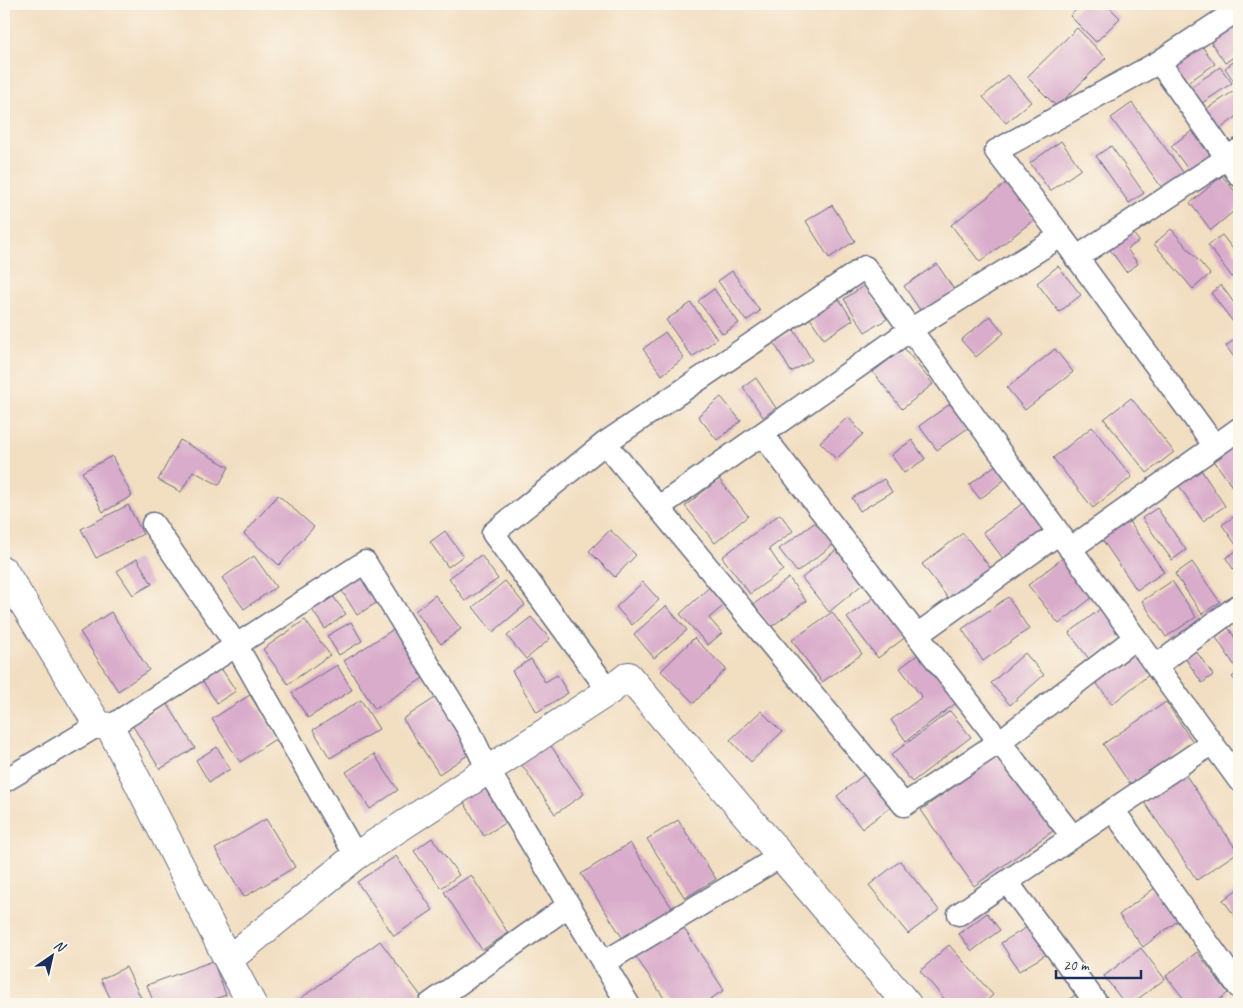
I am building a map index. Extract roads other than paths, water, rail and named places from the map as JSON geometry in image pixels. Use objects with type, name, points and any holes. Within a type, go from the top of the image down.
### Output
[{"type":"street","points":[[1215,446],[1061,236],[996,151],[1159,62],[1239,9]]},
{"type":"street","points":[[1076,258],[1236,161],[1159,62]]},
{"type":"street","points":[[659,507],[910,330],[1061,236]]},
{"type":"street","points":[[609,691],[493,533],[605,442],[865,267],[1212,743],[1236,769]]},
{"type":"street","points":[[917,635],[1239,429]]},
{"type":"street","points":[[762,434],[1073,837]]},
{"type":"street","points":[[605,442],[904,804],[999,742],[1135,638]]},
{"type":"street","points":[[153,524],[236,644],[356,856]]},
{"type":"street","points":[[4,781],[104,726],[365,562],[469,730],[488,770],[628,1004]]},
{"type":"street","points":[[4,572],[104,726],[252,1004]]},
{"type":"street","points":[[1156,666],[1239,604]]},
{"type":"street","points":[[228,960],[356,856],[609,691],[628,676],[781,856],[898,1001]]},
{"type":"street","points":[[960,914],[1212,743]]},
{"type":"street","points":[[1113,810],[1239,987]]},
{"type":"street","points":[[603,963],[781,856]]},
{"type":"street","points":[[1007,882],[1097,1004]]},
{"type":"street","points":[[430,1004],[568,906]]}]
